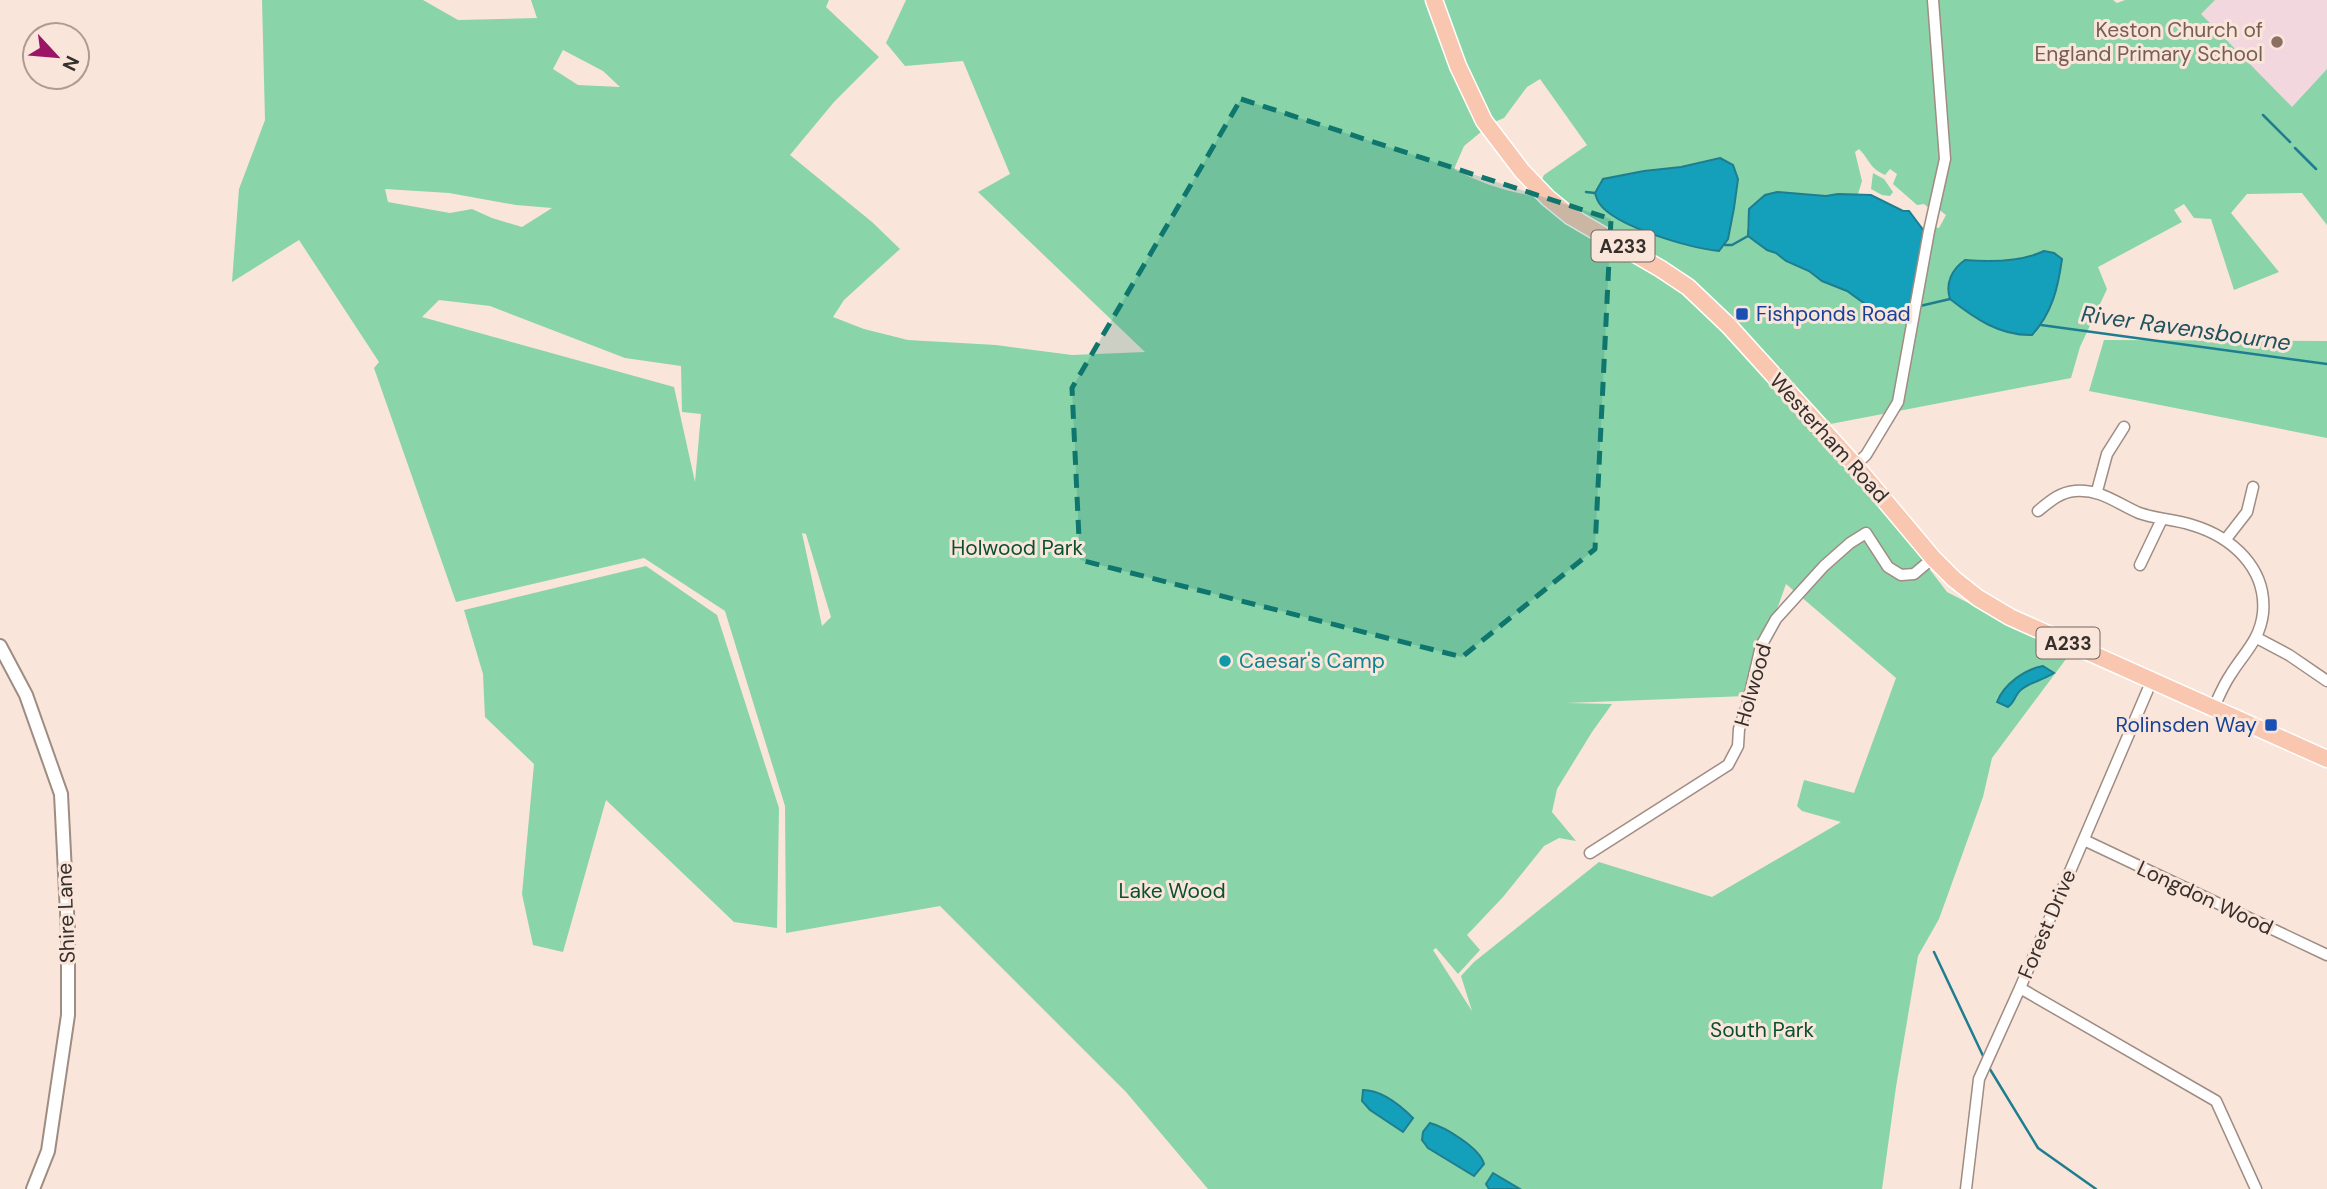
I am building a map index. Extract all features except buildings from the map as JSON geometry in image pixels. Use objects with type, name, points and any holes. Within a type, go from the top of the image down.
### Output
[{"type":"main road","name":"Westerham Road","points":[[1434,0],[1458,66],[1484,121],[1522,171],[1570,216],[1661,269],[1688,288],[1729,326],[1954,579],[1978,598],[2010,617],[2327,759]]},
{"type":"street","points":[[1855,465],[1866,455],[1898,402],[1945,159],[1933,0]]},
{"type":"street","points":[[2097,491],[2108,454],[2124,427]]},
{"type":"street","points":[[2227,539],[2247,512],[2253,486]]},
{"type":"street","points":[[2038,511],[2056,496],[2066,492],[2097,491],[2141,513],[2190,524],[2227,539],[2248,561],[2261,591],[2263,613],[2257,638],[2231,673],[2214,707]]},
{"type":"street","points":[[2140,565],[2162,519]]},
{"type":"street","name":"Holwood","points":[[1590,853],[1728,765],[1738,746],[1739,729],[1761,646],[1792,600],[1850,543],[1866,533],[1888,566],[1901,576],[1914,574],[1933,558]]},
{"type":"street","points":[[2257,638],[2327,681]]},
{"type":"street","name":"Shire Lane","points":[[0,646],[26,695],[61,794],[68,932],[68,1015],[48,1151],[33,1189]]},
{"type":"street","name":"Forest Drive","points":[[2152,680],[2020,988],[2216,1101],[2256,1189]]},
{"type":"street","name":"Longdon Wood","points":[[2084,840],[2327,955]]},
{"type":"street","points":[[1966,1189],[1979,1079],[2020,988]]},
{"type":"highlighted area","points":[[1241,99],[1611,219],[1595,549],[1462,657],[1080,560],[1072,388]]},
{"type":"shaded area","name":"Keston Church of England Primary School","points":[[2215,0],[2327,0],[2327,69],[2292,108],[2200,14]]},
{"type":"green space","points":[[262,0],[423,0],[458,20],[537,18],[531,0],[829,0],[826,7],[879,57],[834,102],[790,155],[872,222],[900,249],[844,300],[833,317],[864,329],[908,340],[996,345],[1072,355],[1145,352],[978,192],[1010,174],[963,61],[905,66],[886,43],[906,0],[2113,0],[2117,3],[2125,0],[2215,0],[2201,14],[2292,107],[2327,69],[2327,225],[2302,193],[2247,194],[2231,213],[2279,272],[2234,290],[2211,219],[2194,218],[2184,204],[2174,210],[2182,222],[2098,267],[2107,289],[2080,347],[2071,378],[1820,426],[1947,592],[2069,655],[1992,758],[1983,797],[1939,919],[1918,956],[1882,1189],[1208,1189],[1126,1092],[940,906],[786,933],[785,806],[725,611],[644,558],[456,602],[374,368],[379,362],[299,240],[232,282],[239,189],[265,120]],"holes":[[[563,50],[603,71],[620,87],[578,85],[553,69]],[[1540,79],[1587,145],[1544,175],[1534,196],[1492,186],[1454,169],[1464,146],[1492,123],[1504,118],[1527,87]],[[1859,149],[1879,172],[1885,175],[1890,169],[1897,174],[1893,184],[1917,205],[1924,204],[1929,208],[1937,180],[1938,209],[1946,215],[1939,228],[1935,227],[1920,310],[1910,308],[1902,317],[1868,306],[1847,290],[1822,281],[1809,271],[1786,261],[1747,229],[1749,209],[1766,196],[1784,193],[1825,196],[1858,194],[1862,181],[1855,152]],[[1720,158],[1738,179],[1734,208],[1719,251],[1684,245],[1625,222],[1615,176],[1681,167]],[[385,189],[449,193],[516,205],[552,208],[522,227],[472,209],[450,213],[388,202]],[[2044,251],[1999,330],[1950,299],[1951,277],[1965,260],[2016,259]],[[439,300],[490,306],[625,358],[681,366],[682,412],[701,414],[695,482],[674,387],[422,317]],[[802,533],[806,534],[831,617],[822,626]],[[1786,584],[1896,678],[1854,793],[1804,780],[1797,806],[1802,811],[1841,822],[1712,897],[1599,862],[1474,962],[1461,976],[1472,1011],[1433,950],[1436,948],[1458,974],[1480,950],[1467,935],[1503,897],[1544,846],[1559,838],[1576,841],[1552,812],[1557,789],[1612,704],[1567,703],[1746,696]]]},
{"type":"green space","points":[[1873,173],[1884,179],[1893,192],[1890,196],[1871,189]]},
{"type":"green space","points":[[2104,340],[2327,341],[2327,438],[2089,391]]},
{"type":"green space","points":[[646,566],[717,615],[779,808],[777,928],[734,922],[606,800],[563,952],[533,945],[522,894],[534,764],[485,717],[483,674],[464,610]]},
{"type":"water","points":[[1720,158],[1733,165],[1738,179],[1728,239],[1719,251],[1673,241],[1637,228],[1608,212],[1599,203],[1595,193],[1603,179]]},
{"type":"water","points":[[1777,192],[1826,196],[1871,195],[1903,211],[1909,211],[1924,231],[1910,308],[1902,317],[1868,306],[1847,291],[1822,281],[1809,271],[1767,250],[1748,236],[1749,209],[1765,195]]},
{"type":"water","points":[[2044,251],[2054,253],[2062,259],[2053,300],[2045,318],[2032,335],[1998,329],[1978,319],[1950,299],[1948,287],[1951,277],[1965,260],[2015,259]]},
{"type":"water","points":[[2043,666],[2054,673],[2022,689],[2008,707],[1997,702],[2016,678]]},
{"type":"water","points":[[1363,1090],[1384,1095],[1413,1118],[1403,1132],[1370,1110],[1362,1101]]},
{"type":"water","points":[[1430,1123],[1453,1134],[1476,1151],[1484,1164],[1474,1176],[1428,1148],[1422,1140],[1423,1132]]},
{"type":"water","points":[[1493,1173],[1520,1189],[1489,1189],[1486,1184]]},
{"type":"waterway","points":[[2263,115],[2290,142]]},
{"type":"waterway","points":[[2295,148],[2316,169]]},
{"type":"waterway","points":[[1586,192],[1595,193]]},
{"type":"waterway","points":[[1725,245],[1732,245],[1748,236]]},
{"type":"waterway","points":[[1920,306],[1950,299]]},
{"type":"waterway","name":"River Ravensbourne","points":[[2041,325],[2327,364]]},
{"type":"waterway","points":[[1934,952],[1985,1060]]},
{"type":"waterway","points":[[1988,1066],[2038,1148],[2096,1189]]},
{"type":"place","name":"Keston Church of England Primary School","points":[[2277,42]]},
{"type":"place","name":"Fishponds Road","points":[[1742,314]]},
{"type":"place","name":"Caesar's Camp","points":[[1225,661]]},
{"type":"place","name":"Rolinsden Way","points":[[2271,725]]},
{"type":"park label","name":"Holwood Park","points":[[1017,548]]},
{"type":"park label","name":"Lake Wood","points":[[1172,891]]},
{"type":"park label","name":"South Park","points":[[1762,1030]]}]
